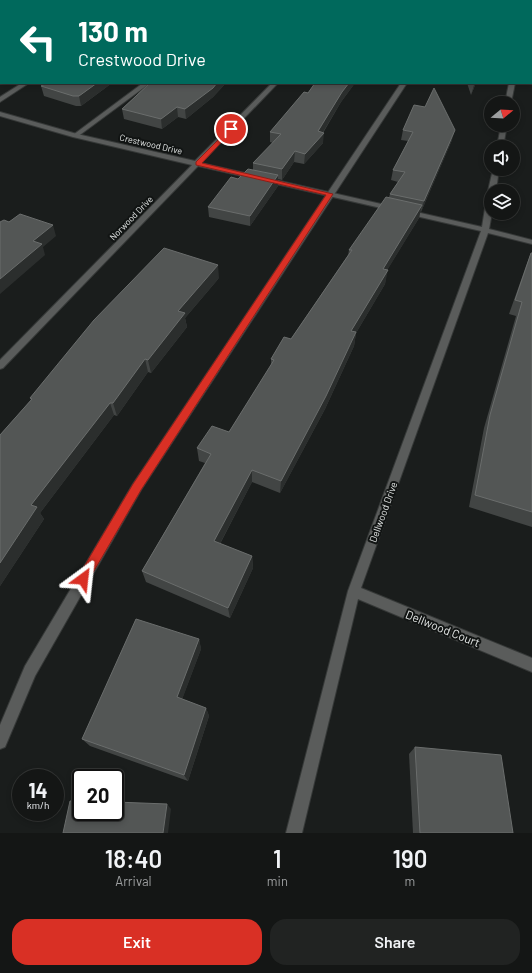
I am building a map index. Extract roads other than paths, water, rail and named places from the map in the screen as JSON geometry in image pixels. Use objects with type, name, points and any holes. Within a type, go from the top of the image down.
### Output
[{"type":"street","points":[[0,100],[24,84]]},
{"type":"street","points":[[75,136],[146,84]]},
{"type":"street","name":"Norwood Drive","points":[[0,366],[198,164],[274,84]]},
{"type":"street","points":[[0,742],[30,671],[137,487],[403,84]]},
{"type":"street","points":[[509,96],[512,84]]},
{"type":"street","name":"Crestwood Drive","points":[[0,114],[75,136],[532,242]]},
{"type":"street","name":"Dellwood Drive","points":[[294,833],[354,591],[485,230],[487,220]]},
{"type":"street","name":"Dellwood Court","points":[[354,591],[532,665]]}]
